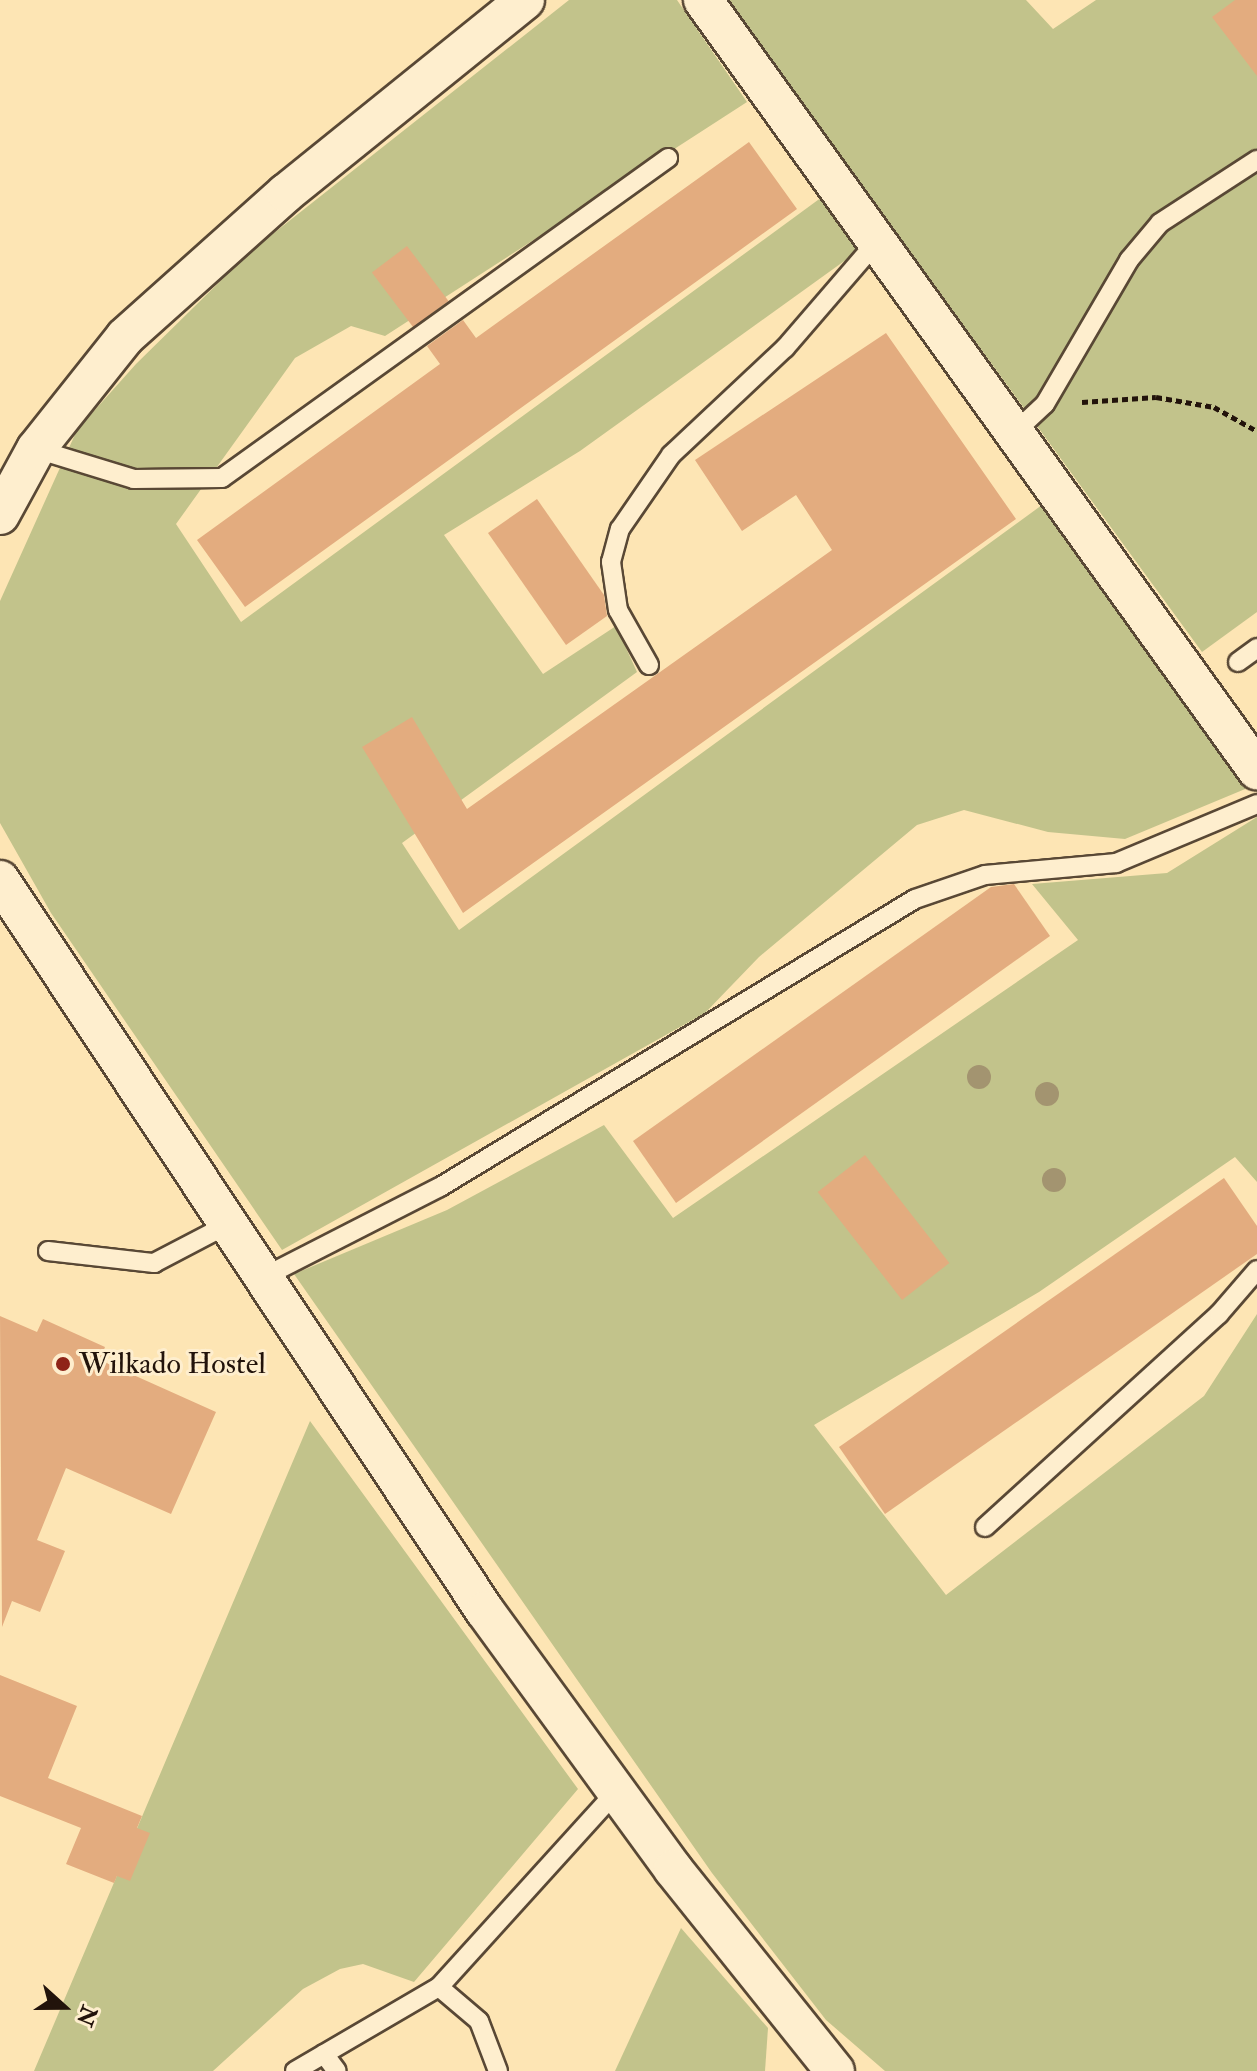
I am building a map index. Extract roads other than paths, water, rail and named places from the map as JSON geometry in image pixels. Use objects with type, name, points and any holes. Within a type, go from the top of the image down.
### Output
[{"type":"street","points":[[0,515],[36,449],[125,337],[210,258],[525,0]]},
{"type":"street","points":[[703,0],[879,239],[1014,433],[1257,770]]},
{"type":"street","points":[[0,880],[223,1227],[485,1611],[617,1791],[835,2071]]},
{"type":"lane","points":[[36,449],[134,479],[222,478],[668,158]]},
{"type":"lane","points":[[1014,433],[1045,404],[1129,260],[1160,223],[1257,160]]},
{"type":"lane","points":[[649,665],[618,610],[611,562],[620,529],[671,455],[785,348],[879,239]]},
{"type":"lane","points":[[1238,662],[1257,648]]},
{"type":"lane","points":[[260,1279],[440,1187],[915,899],[985,875],[1116,863],[1257,804]]},
{"type":"lane","points":[[48,1251],[154,1263],[223,1227]]},
{"type":"lane","points":[[985,1527],[1219,1314],[1257,1270]]},
{"type":"lane","points":[[295,2071],[439,1987],[617,1791]]},
{"type":"lane","points":[[439,1987],[479,2021],[498,2071]]},
{"type":"lane","points":[[324,2054],[337,2071]]},
{"type":"place","name":"Wilkado Hostel","points":[[63,1364]]}]
